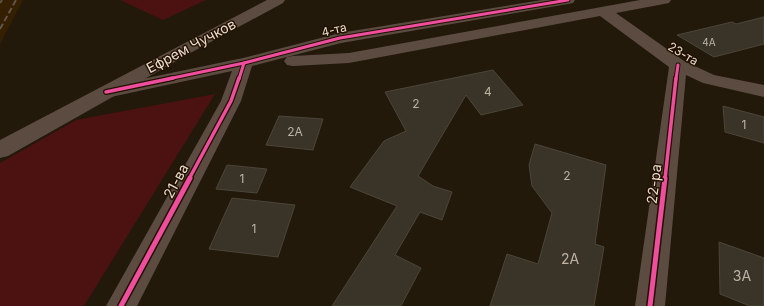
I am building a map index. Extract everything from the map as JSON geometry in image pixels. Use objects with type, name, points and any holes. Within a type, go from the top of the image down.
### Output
[{"type":"street","name":"Ефрем Чучков","points":[[0,150],[278,0]]},
{"type":"street","name":"4-та","points":[[106,92],[244,63],[340,38],[568,0]]},
{"type":"street","name":"4-та","points":[[244,63],[349,58],[664,0]]},
{"type":"street","name":"23-та","points":[[603,11],[678,65],[709,79],[764,91]]},
{"type":"street","name":"21-ва","points":[[120,306],[231,101],[244,63]]},
{"type":"street","name":"22-ра","points":[[650,306],[678,65]]},
{"type":"shaded area","points":[[0,0],[23,0],[0,44]]},
{"type":"shaded area","points":[[120,0],[206,0],[163,20]]},
{"type":"shaded area","points":[[215,94],[84,306],[0,306],[0,163],[76,120]]},
{"type":"building","points":[[764,17],[764,44],[714,57],[677,35],[732,22],[736,24]]},
{"type":"building","points":[[493,70],[523,105],[481,115],[466,95],[418,176],[433,186],[452,192],[442,220],[420,212],[395,255],[421,268],[401,306],[332,306],[397,206],[350,187],[384,141],[406,131],[385,92]]},
{"type":"building","points":[[723,106],[764,117],[764,143],[725,132]]},
{"type":"building","points":[[279,116],[323,119],[313,150],[266,145]]},
{"type":"building","points":[[535,144],[606,165],[595,244],[604,247],[594,306],[490,306],[507,254],[538,264],[552,213],[532,186],[529,165]]},
{"type":"building","points":[[227,165],[267,169],[257,193],[216,189]]},
{"type":"building","points":[[232,198],[295,205],[278,257],[209,249]]},
{"type":"building","points":[[719,242],[764,258],[764,306],[750,306],[720,294]]},
{"type":"railway","points":[[0,29],[16,0]]},
{"type":"cycle path","points":[[106,92],[244,63],[340,38],[568,0]]},
{"type":"cycle path","points":[[121,306],[231,101],[244,63]]},
{"type":"cycle path","points":[[650,306],[678,65]]}]
